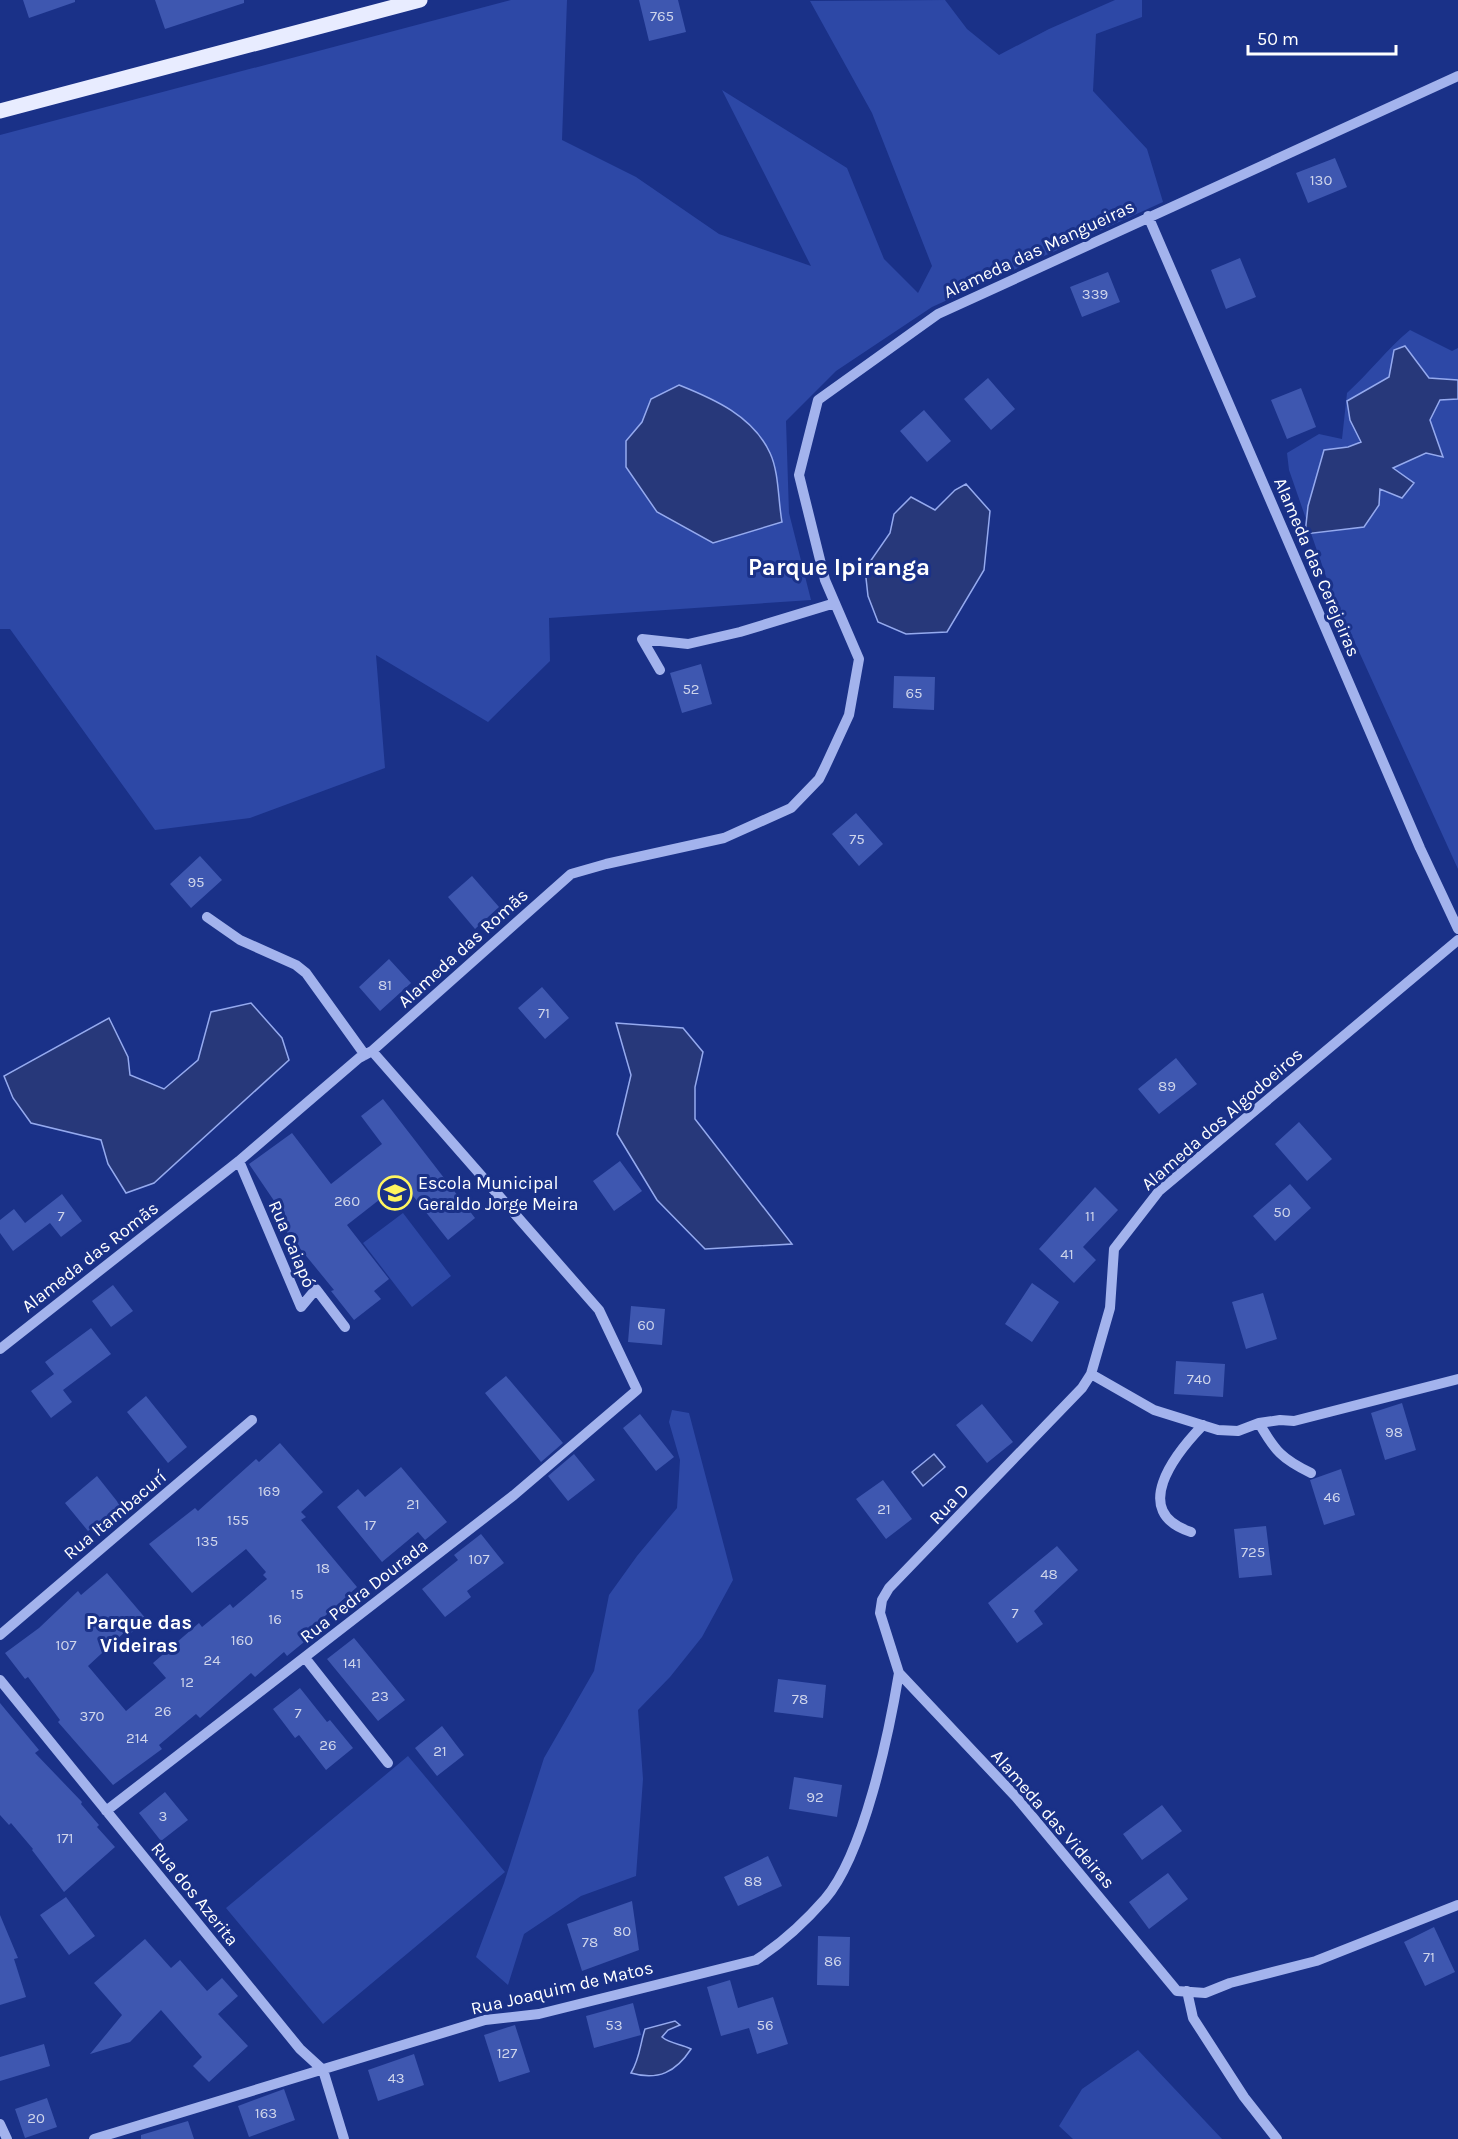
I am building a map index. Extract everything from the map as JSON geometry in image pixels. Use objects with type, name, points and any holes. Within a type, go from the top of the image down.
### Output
[{"type":"main road","points":[[0,111],[420,0]]},
{"type":"street","name":"Alameda das Mangueiras","points":[[825,580],[799,475],[818,400],[938,314],[1458,76]]},
{"type":"street","name":"Alameda das Cerejeiras","points":[[1148,216],[1420,848],[1458,929]]},
{"type":"street","name":"Alameda das Romãs","points":[[0,1348],[239,1161],[368,1053],[572,874],[606,864],[724,838],[791,808],[819,779],[849,715],[859,659],[825,580]]},
{"type":"street","points":[[660,670],[642,639],[688,644],[740,632],[835,603]]},
{"type":"street","points":[[207,917],[240,940],[296,965],[306,973],[368,1053]]},
{"type":"street","name":"Alameda dos Algodoeiros","points":[[1091,1374],[1110,1308],[1114,1249],[1159,1191],[1458,940]]},
{"type":"street","name":"Rua Pedra Dourada","points":[[106,1811],[306,1659],[514,1495],[637,1390],[599,1310],[368,1053]]},
{"type":"street","name":"Rua Caiapó","points":[[239,1161],[301,1307],[316,1289],[345,1327]]},
{"type":"street","points":[[1091,1374],[1154,1410],[1218,1430],[1238,1431],[1259,1423],[1294,1421],[1458,1379]]},
{"type":"street","name":"Rua D","points":[[899,1673],[880,1613],[882,1600],[889,1588],[1049,1424],[1091,1374]]},
{"type":"street","name":"Rua Itambacurí","points":[[0,1635],[252,1420]]},
{"type":"street","points":[[1259,1423],[1275,1449],[1286,1461],[1311,1473]]},
{"type":"street","points":[[1191,1532],[1177,1528],[1161,1509],[1158,1494],[1180,1449],[1203,1425]]},
{"type":"street","points":[[306,1659],[388,1763]]},
{"type":"street","name":"Alameda das Videiras","points":[[899,1673],[1016,1797],[1182,1991]]},
{"type":"street","name":"Rua Joaquim de Matos","points":[[94,2139],[485,2020],[550,2011],[756,1960],[785,1942],[825,1899],[846,1865],[872,1790],[899,1673]]},
{"type":"street","name":"Rua dos Azerita","points":[[0,1680],[300,2049],[323,2070]]},
{"type":"street","points":[[1277,2139],[1244,2097],[1193,2018],[1182,1991],[1204,1993],[1230,1983],[1316,1961],[1458,1905]]},
{"type":"street","points":[[323,2070],[344,2139]]},
{"type":"street","points":[[0,2124],[7,2139]]},
{"type":"shaded area","points":[[511,0],[567,0],[562,140],[636,177],[719,234],[811,266],[722,90],[847,168],[884,259],[918,293],[932,266],[872,113],[810,1],[945,0],[967,29],[999,55],[1049,29],[1115,0],[1142,0],[1142,17],[1096,34],[1093,91],[1147,149],[1163,202],[932,307],[836,371],[786,421],[789,513],[811,600],[549,618],[550,661],[488,722],[376,655],[385,768],[250,818],[155,830],[10,629],[0,629],[0,135]]},
{"type":"shaded area","points":[[1410,330],[1452,351],[1458,348],[1458,869],[1330,588],[1289,470],[1287,453],[1319,434],[1342,439],[1347,393]]},
{"type":"shaded area","points":[[1405,346],[1429,378],[1458,380],[1458,399],[1440,400],[1430,420],[1443,457],[1426,453],[1393,468],[1414,483],[1402,498],[1380,489],[1379,505],[1364,527],[1305,534],[1308,506],[1324,450],[1348,447],[1361,442],[1350,420],[1347,401],[1389,377],[1394,350]]},
{"type":"shaded area","points":[[679,385],[731,410],[754,429],[763,440],[775,469],[782,522],[713,543],[657,512],[626,467],[626,441],[642,422],[651,399]]},
{"type":"shaded area","points":[[966,484],[990,511],[984,570],[947,632],[906,634],[878,622],[868,596],[865,569],[890,533],[894,514],[911,497],[935,510],[955,490]]},
{"type":"shaded area","points":[[251,1003],[282,1038],[289,1060],[154,1183],[126,1193],[108,1164],[101,1140],[31,1123],[13,1098],[4,1076],[109,1018],[128,1057],[130,1075],[164,1089],[198,1060],[211,1012]]},
{"type":"shaded area","points":[[616,1023],[683,1028],[703,1052],[695,1087],[695,1119],[792,1244],[705,1249],[657,1200],[617,1134],[631,1075]]},
{"type":"shaded area","points":[[403,1213],[451,1276],[412,1307],[363,1243]]},
{"type":"shaded area","points":[[672,1410],[689,1413],[733,1580],[702,1637],[670,1677],[638,1710],[643,1779],[636,1876],[581,1896],[524,1934],[508,1985],[476,1957],[504,1883],[544,1758],[594,1671],[609,1595],[637,1556],[677,1508],[680,1460],[669,1422]]},
{"type":"shaded area","points":[[934,1454],[945,1467],[923,1486],[912,1472]]},
{"type":"shaded area","points":[[408,1756],[505,1872],[323,2024],[226,1908]]},
{"type":"shaded area","points":[[675,2021],[680,2025],[668,2030],[662,2037],[691,2049],[685,2057],[666,2073],[650,2076],[631,2073],[645,2029]]},
{"type":"shaded area","points":[[1138,2050],[1222,2139],[1073,2139],[1059,2126],[1082,2089]]},
{"type":"building","points":[[23,0],[75,0],[75,2],[29,18]]},
{"type":"building","points":[[155,0],[244,0],[244,3],[165,29]]},
{"type":"building","points":[[639,0],[678,0],[686,32],[649,41]]},
{"type":"building","points":[[1335,158],[1347,187],[1308,203],[1296,173]]},
{"type":"building","points":[[1240,258],[1256,297],[1226,309],[1211,270]]},
{"type":"building","points":[[1108,272],[1120,302],[1082,317],[1070,287]]},
{"type":"building","points":[[988,378],[1015,409],[991,430],[964,399]]},
{"type":"building","points":[[1301,388],[1316,427],[1287,439],[1271,400]]},
{"type":"building","points":[[924,410],[951,441],[927,462],[900,431]]},
{"type":"building","points":[[701,664],[712,704],[682,713],[670,673]]},
{"type":"building","points":[[894,676],[935,677],[934,710],[893,708]]},
{"type":"building","points":[[856,813],[883,844],[859,866],[832,834]]},
{"type":"building","points":[[200,856],[222,880],[191,908],[170,884]]},
{"type":"building","points":[[472,876],[499,907],[475,929],[448,897]]},
{"type":"building","points":[[389,959],[411,983],[380,1011],[359,987]]},
{"type":"building","points":[[542,987],[569,1018],[545,1039],[518,1008]]},
{"type":"building","points":[[1176,1058],[1197,1084],[1159,1114],[1138,1089]]},
{"type":"building","points":[[383,1099],[475,1218],[448,1240],[402,1182],[347,1225],[389,1279],[374,1291],[381,1299],[354,1320],[331,1291],[334,1290],[276,1219],[283,1214],[249,1164],[292,1133],[331,1184],[382,1144],[361,1116]]},
{"type":"building","points":[[1299,1122],[1332,1159],[1307,1181],[1275,1144]]},
{"type":"building","points":[[620,1161],[642,1191],[614,1211],[593,1181]]},
{"type":"building","points":[[1290,1184],[1311,1208],[1275,1241],[1253,1216]]},
{"type":"building","points":[[1095,1187],[1118,1210],[1083,1247],[1096,1260],[1074,1283],[1039,1249]]},
{"type":"building","points":[[62,1194],[82,1221],[61,1237],[50,1223],[13,1251],[0,1233],[0,1220],[14,1209],[25,1223]]},
{"type":"building","points":[[1032,1283],[1059,1302],[1032,1342],[1005,1324]]},
{"type":"building","points":[[113,1285],[133,1311],[111,1327],[92,1301]]},
{"type":"building","points":[[1263,1293],[1277,1339],[1246,1349],[1232,1302]]},
{"type":"building","points":[[631,1306],[665,1309],[662,1345],[628,1342]]},
{"type":"building","points":[[91,1328],[111,1354],[63,1390],[72,1402],[51,1418],[31,1391],[54,1374],[45,1362]]},
{"type":"building","points":[[1176,1361],[1225,1364],[1223,1397],[1174,1394]]},
{"type":"building","points":[[506,1376],[563,1443],[541,1462],[485,1393]]},
{"type":"building","points":[[146,1396],[187,1447],[168,1463],[127,1412]]},
{"type":"building","points":[[1402,1403],[1416,1450],[1385,1460],[1371,1413]]},
{"type":"building","points":[[982,1404],[1013,1442],[987,1463],[956,1425]]},
{"type":"building","points":[[640,1414],[674,1457],[656,1471],[623,1428]]},
{"type":"building","points":[[280,1443],[323,1492],[301,1512],[306,1517],[301,1520],[357,1587],[305,1634],[309,1638],[287,1656],[284,1652],[255,1677],[251,1673],[200,1718],[196,1714],[159,1745],[162,1749],[113,1785],[58,1722],[60,1720],[28,1677],[25,1679],[5,1653],[39,1628],[78,1591],[81,1595],[107,1573],[147,1620],[131,1633],[128,1629],[88,1666],[126,1711],[166,1678],[153,1663],[199,1623],[202,1627],[230,1604],[233,1608],[267,1579],[263,1575],[266,1572],[246,1549],[192,1593],[149,1544],[195,1508],[198,1511],[256,1459],[259,1462]]},
{"type":"building","points":[[574,1454],[595,1480],[568,1501],[548,1476]]},
{"type":"building","points":[[401,1467],[447,1522],[425,1540],[418,1532],[382,1562],[337,1507],[358,1489],[365,1497]]},
{"type":"building","points":[[1341,1469],[1355,1515],[1324,1525],[1310,1480]]},
{"type":"building","points":[[97,1476],[120,1505],[88,1531],[65,1503]]},
{"type":"building","points":[[883,1480],[912,1519],[886,1539],[856,1499]]},
{"type":"building","points":[[1266,1526],[1272,1575],[1239,1578],[1234,1529]]},
{"type":"building","points":[[481,1534],[504,1563],[467,1591],[471,1597],[445,1617],[422,1589],[458,1560],[454,1555]]},
{"type":"building","points":[[1057,1546],[1078,1570],[1034,1611],[1043,1624],[1017,1643],[988,1603]]},
{"type":"building","points":[[354,1638],[405,1700],[378,1721],[327,1659]]},
{"type":"building","points":[[778,1679],[826,1685],[823,1718],[774,1712]]},
{"type":"building","points":[[300,1688],[327,1722],[330,1720],[353,1748],[326,1770],[299,1735],[295,1738],[273,1709]]},
{"type":"building","points":[[0,1703],[39,1750],[35,1753],[82,1802],[81,1804],[99,1825],[97,1827],[115,1847],[64,1892],[33,1849],[11,1823],[9,1825],[0,1815]]},
{"type":"building","points":[[442,1726],[464,1755],[437,1776],[415,1748]]},
{"type":"building","points":[[794,1777],[842,1785],[837,1817],[789,1809]]},
{"type":"building","points":[[165,1792],[188,1820],[161,1841],[139,1813]]},
{"type":"building","points":[[1162,1805],[1182,1831],[1142,1860],[1123,1834]]},
{"type":"building","points":[[768,1856],[782,1886],[738,1906],[724,1877]]},
{"type":"building","points":[[1168,1873],[1188,1899],[1149,1929],[1129,1902]]},
{"type":"building","points":[[66,1897],[95,1936],[69,1955],[40,1915]]},
{"type":"building","points":[[632,1901],[639,1950],[582,1971],[567,1924]]},
{"type":"building","points":[[0,1915],[18,1958],[14,1959],[26,1997],[0,2005]]},
{"type":"building","points":[[1434,1927],[1455,1972],[1425,1986],[1404,1942]]},
{"type":"building","points":[[818,1936],[850,1937],[849,1986],[817,1985]]},
{"type":"building","points":[[145,1939],[171,1968],[180,1960],[207,1991],[222,1978],[238,1996],[218,2014],[248,2046],[209,2082],[193,2066],[202,2057],[161,2010],[130,2042],[90,2054],[122,2015],[94,1983]]},
{"type":"building","points":[[730,1980],[738,2008],[773,1997],[788,2044],[757,2054],[749,2028],[721,2036],[707,1987]]},
{"type":"building","points":[[633,2003],[641,2035],[594,2048],[586,2016]]},
{"type":"building","points":[[515,2025],[530,2072],[499,2082],[484,2035]]},
{"type":"building","points":[[44,2044],[50,2066],[0,2081],[0,2057]]},
{"type":"building","points":[[414,2054],[424,2085],[378,2101],[368,2070]]},
{"type":"building","points":[[284,2089],[295,2120],[249,2137],[238,2106]]},
{"type":"building","points":[[47,2098],[57,2127],[25,2138],[15,2109]]},
{"type":"building","points":[[188,2121],[194,2139],[141,2139],[141,2135]]},
{"type":"place","name":"Escola Municipal Geraldo Jorge Meira","points":[[395,1193]]},
{"type":"district","name":"Parque Ipiranga","points":[[839,567]]},
{"type":"district","name":"Parque das Videiras","points":[[139,1634]]}]
